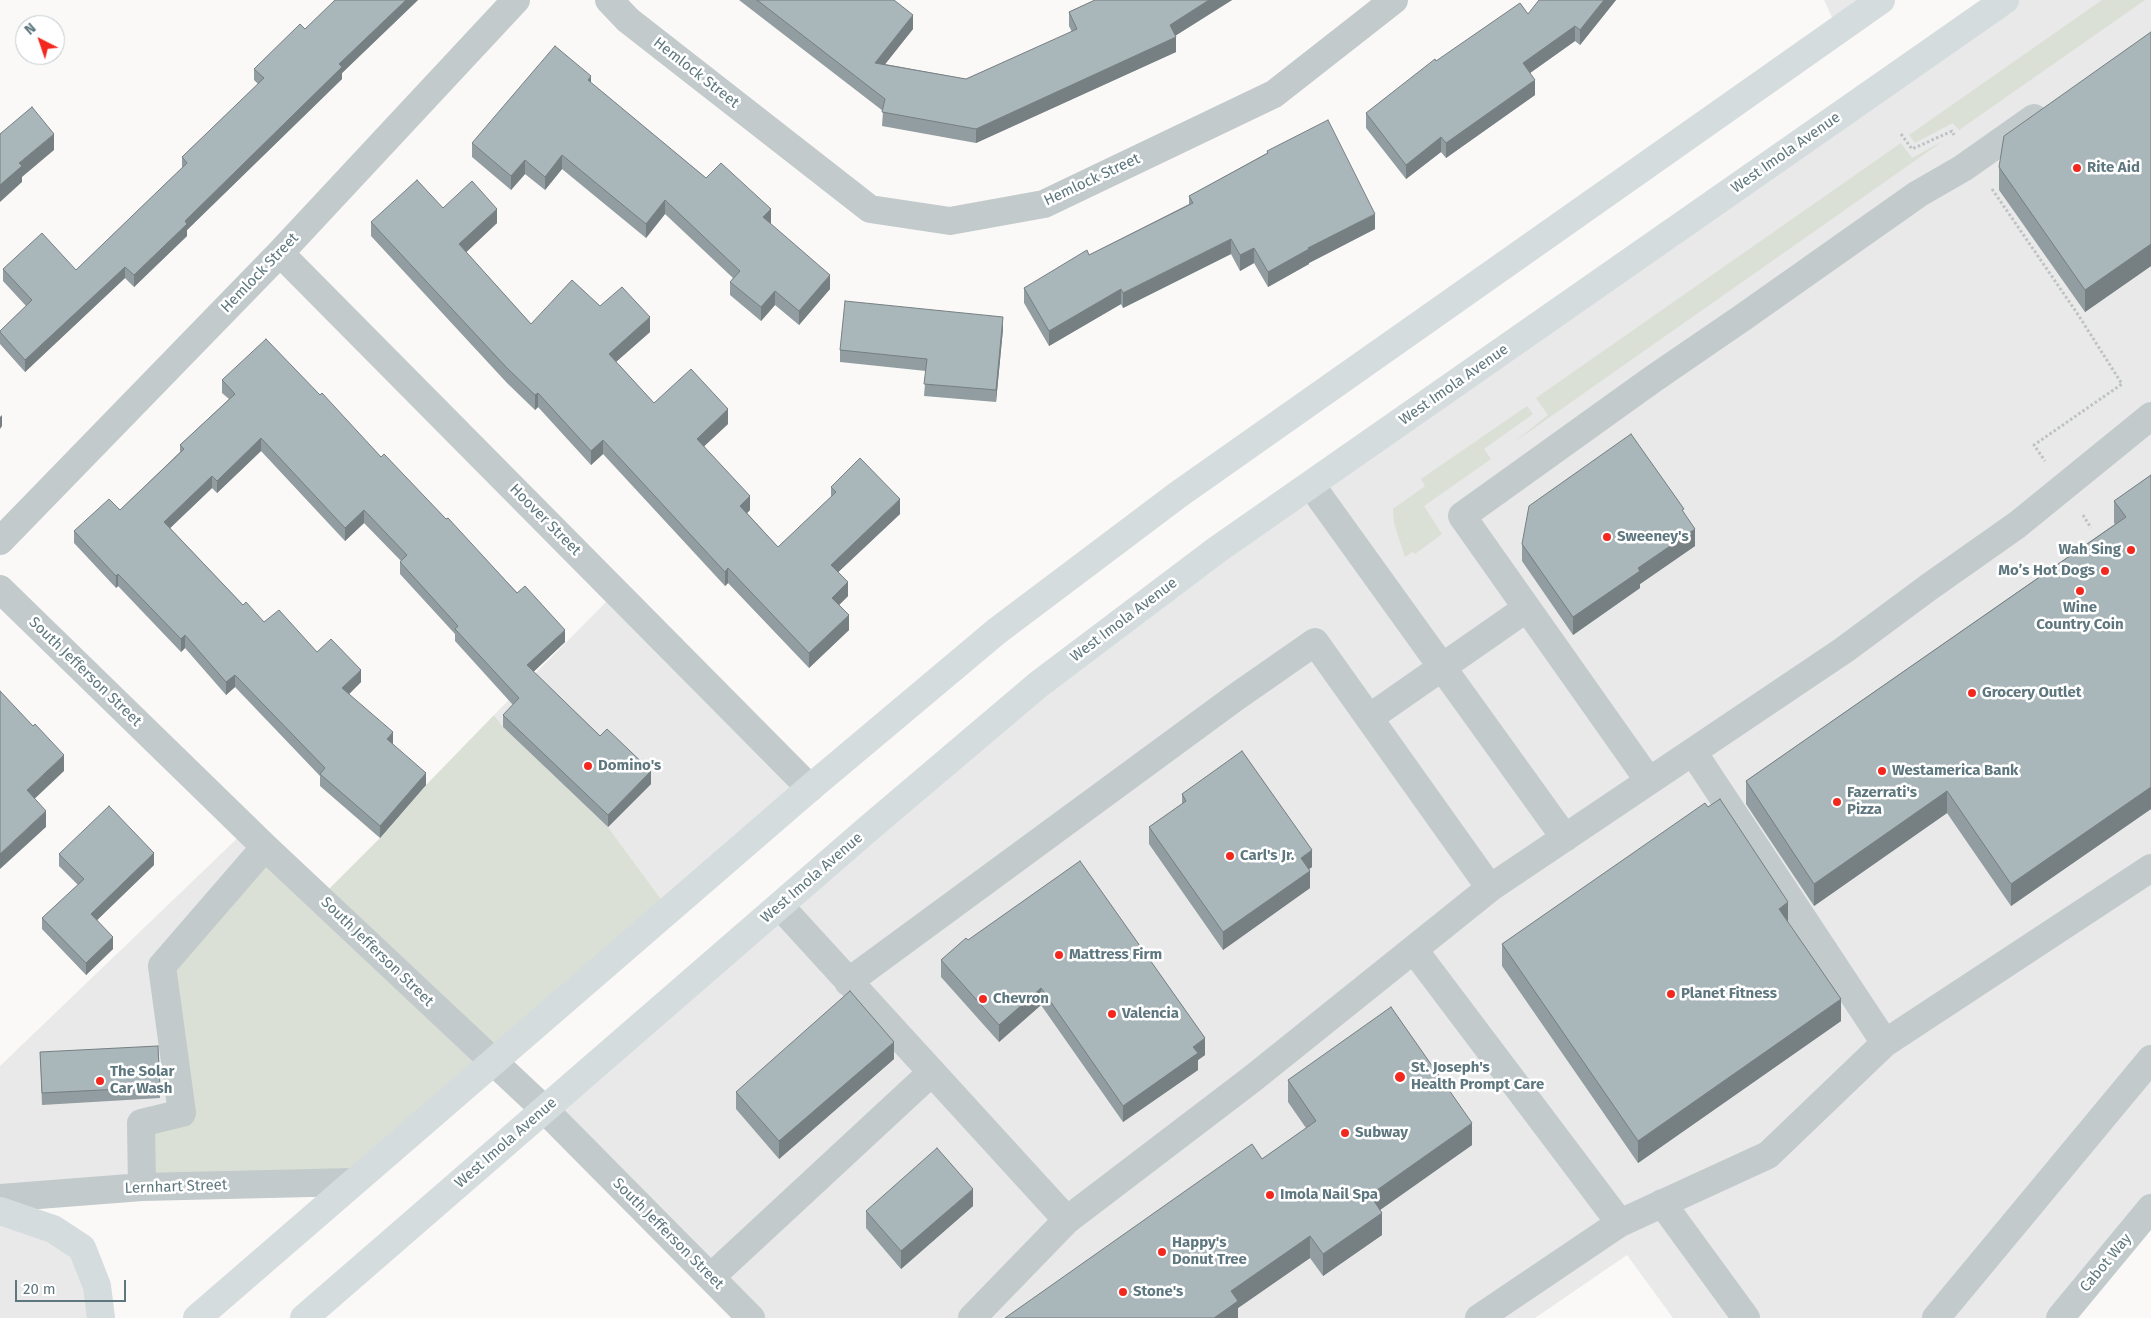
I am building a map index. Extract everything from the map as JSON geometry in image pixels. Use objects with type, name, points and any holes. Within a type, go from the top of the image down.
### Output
[{"type":"main road","points":[[197,1318],[810,788],[997,631],[1179,494],[1881,0]]},
{"type":"main road","name":"West Imola Avenue","points":[[304,1318],[1039,684],[1218,549],[2005,0]]},
{"type":"main road","points":[[0,1211],[53,1228],[82,1248],[98,1286],[101,1318]]},
{"type":"street","name":"Hemlock Street","points":[[0,541],[280,253],[516,0]]},
{"type":"street","name":"Hemlock Street","points":[[609,0],[628,20],[870,209],[950,221],[1044,204],[1274,94],[1394,0]]},
{"type":"street","points":[[1649,781],[1462,516],[1918,194],[1973,162],[2054,104]]},
{"type":"street","name":"Hoover Street","points":[[280,253],[810,788]]},
{"type":"street","points":[[972,1318],[1067,1220],[1252,1079],[1490,888],[1844,650],[1929,586],[2018,525],[2151,416]]},
{"type":"street","points":[[1310,485],[1564,838]]},
{"type":"street","name":"South Jefferson Street","points":[[0,589],[265,847],[545,1110],[751,1318]]},
{"type":"street","points":[[1368,718],[1527,608]]},
{"type":"street","points":[[848,982],[1228,703],[1315,642],[1490,888]]},
{"type":"street","points":[[1693,752],[1885,1042]]},
{"type":"street","points":[[142,1187],[142,1123],[182,1113],[162,966],[265,847]]},
{"type":"street","points":[[1479,1318],[1620,1223],[1768,1155],[1885,1042],[2151,868]]},
{"type":"street","points":[[780,906],[1067,1220]]},
{"type":"street","points":[[1414,950],[1620,1223]]},
{"type":"street","points":[[1936,1318],[2151,1059]]},
{"type":"street","points":[[711,1277],[932,1072]]},
{"type":"street","name":"Lernhart Street","points":[[0,1198],[142,1187],[353,1182]]},
{"type":"street","points":[[1662,1203],[1746,1318]]},
{"type":"street","name":"Cabot Way","points":[[2060,1318],[2151,1208]]},
{"type":"path","points":[[1901,134],[1912,149],[1952,131],[2077,313],[2122,384],[2034,445],[2091,528]]},
{"type":"shaded area","points":[[1824,0],[1881,0],[1838,30]]},
{"type":"shaded area","points":[[2005,0],[2151,0],[2151,1208],[2060,1318],[1673,1318],[1627,1255],[1535,1318],[751,1318],[545,1110],[1039,684]]},
{"type":"shaded area","points":[[2102,0],[2145,0],[1959,130],[1953,123],[1915,143],[1909,135]]},
{"type":"shaded area","points":[[1943,141],[1513,443],[1548,415],[1536,398],[1901,143],[1912,158]]},
{"type":"shaded area","points":[[1527,406],[1533,414],[1484,449],[1491,459],[1424,506],[1442,534],[1415,554],[1413,552],[1405,557],[1394,523],[1393,509],[1425,486],[1421,479]]},
{"type":"shaded area","points":[[616,592],[810,788],[669,910],[608,827],[503,727],[494,715]]},
{"type":"shaded area","points":[[494,715],[503,727],[608,827],[669,910],[353,1182],[142,1187],[141,1123],[182,1112],[162,966],[265,847],[320,898],[380,838],[426,785]]},
{"type":"shaded area","points":[[247,829],[265,847],[182,1113],[142,1187],[0,1198],[0,1066]]},
{"type":"shaded area","points":[[0,1211],[82,1248],[101,1318],[0,1318]]},
{"type":"building","points":[[335,0],[406,0],[339,64],[342,67],[185,221],[187,224],[134,275],[125,267],[25,360],[0,331],[32,300],[3,269],[42,233],[76,270],[187,163],[182,157],[264,78],[254,69],[300,24],[305,29]]},
{"type":"building","points":[[757,0],[894,0],[913,15],[875,63],[966,79],[1077,29],[1069,12],[1095,0],[1209,0],[1170,25],[1176,37],[976,129],[882,112],[885,99]]},
{"type":"building","points":[[1539,0],[1604,0],[1580,30],[1575,26],[1523,63],[1535,80],[1446,143],[1441,137],[1406,165],[1366,113],[1435,59],[1436,61],[1520,3],[1528,14]]},
{"type":"building","name":"Rite Aid","points":[[2151,32],[2151,244],[2085,290],[1999,167],[2004,136]]},
{"type":"building","points":[[555,46],[591,76],[588,80],[706,178],[721,163],[771,209],[763,217],[830,275],[799,311],[775,291],[761,307],[730,282],[740,271],[665,200],[646,224],[562,155],[545,177],[525,160],[511,176],[472,143]]},
{"type":"building","points":[[32,107],[54,134],[19,163],[22,166],[0,185],[0,134]]},
{"type":"building","points":[[1328,120],[1375,214],[1308,248],[1268,272],[1254,248],[1240,255],[1231,239],[1123,293],[1121,289],[1049,331],[1024,288],[1087,250],[1089,255],[1193,203],[1189,196],[1268,153],[1267,151]]},
{"type":"building","points":[[417,180],[443,208],[472,181],[497,209],[459,244],[531,324],[572,280],[600,306],[622,287],[650,317],[609,354],[654,403],[691,369],[728,409],[697,439],[750,496],[740,506],[778,547],[836,492],[831,487],[860,458],[900,499],[831,565],[848,582],[832,598],[849,615],[809,653],[728,568],[725,572],[603,440],[591,451],[538,393],[535,395],[507,368],[371,222]]},
{"type":"building","points":[[845,301],[1003,317],[996,390],[924,384],[927,359],[840,350]]},
{"type":"building","points":[[266,339],[320,395],[322,393],[381,457],[384,454],[446,519],[448,518],[517,593],[525,586],[565,630],[527,665],[600,736],[607,729],[651,771],[608,815],[503,715],[519,698],[455,629],[458,626],[400,562],[407,555],[364,510],[345,528],[261,438],[217,481],[212,476],[164,522],[243,605],[246,602],[264,622],[279,610],[317,652],[331,639],[361,670],[342,688],[393,732],[387,739],[426,773],[380,826],[320,774],[325,768],[235,675],[226,682],[185,635],[181,639],[118,574],[116,576],[74,531],[109,499],[120,510],[184,449],[180,445],[235,394],[222,380]]},
{"type":"building","name":"Sweeney's","points":[[1631,434],[1684,509],[1682,510],[1695,529],[1638,568],[1640,571],[1573,617],[1522,544],[1529,506]]},
{"type":"building","points":[[2151,475],[2151,787],[2011,884],[1947,791],[1814,884],[1746,781],[2126,517],[2114,501]]},
{"type":"building","points":[[0,691],[64,755],[27,790],[46,811],[0,854]]},
{"type":"building","name":"Carl's Jr.","points":[[1242,751],[1312,850],[1301,858],[1310,871],[1223,932],[1149,827],[1186,801],[1182,794]]},
{"type":"building","name":"Planet Fitness","points":[[1720,799],[1788,902],[1779,909],[1841,999],[1638,1141],[1502,944],[1705,803],[1708,807]]},
{"type":"building","points":[[109,806],[154,853],[91,914],[113,937],[86,963],[42,918],[84,879],[59,854]]},
{"type":"building","points":[[1080,861],[1205,1038],[1193,1047],[1198,1053],[1123,1106],[1041,988],[999,1025],[941,960],[966,938],[968,940]]},
{"type":"building","points":[[850,991],[894,1042],[779,1141],[736,1092]]},
{"type":"building","points":[[1391,1007],[1472,1123],[1370,1195],[1382,1213],[1323,1254],[1310,1236],[1231,1291],[1238,1301],[1214,1318],[1005,1318],[1252,1144],[1262,1159],[1316,1121],[1288,1080]]},
{"type":"building","name":"The Solar Car Wash","points":[[158,1046],[160,1087],[42,1093],[40,1052]]},
{"type":"building","points":[[937,1148],[973,1189],[901,1251],[866,1211]]},
{"type":"place","name":"Rite Aid","points":[[2077,168]]},
{"type":"place","name":"Sweeney's","points":[[1607,537]]},
{"type":"place","name":"Wah Sing","points":[[2131,550]]},
{"type":"place","name":"Mo’s Hot Dogs","points":[[2105,571]]},
{"type":"place","name":"Wine Country Coin","points":[[2080,591]]},
{"type":"place","name":"Grocery Outlet","points":[[1972,693]]},
{"type":"place","name":"Domino's","points":[[588,766]]},
{"type":"place","name":"Westamerica Bank","points":[[1882,771]]},
{"type":"place","name":"Fazerrati's Pizza","points":[[1837,802]]},
{"type":"place","name":"Carl's Jr.","points":[[1230,856]]},
{"type":"place","name":"Mattress Firm","points":[[1059,955]]},
{"type":"place","name":"Planet Fitness","points":[[1671,994]]},
{"type":"place","name":"Chevron","points":[[983,999]]},
{"type":"place","name":"Valencia","points":[[1112,1014]]},
{"type":"place","name":"St. Joseph's Health Prompt Care","points":[[1400,1077]]},
{"type":"place","name":"The Solar Car Wash","points":[[100,1081]]},
{"type":"place","name":"Subway","points":[[1345,1133]]},
{"type":"place","name":"Imola Nail Spa","points":[[1270,1195]]},
{"type":"place","name":"Happy's Donut Tree","points":[[1162,1252]]},
{"type":"place","name":"Stone's","points":[[1123,1292]]}]
